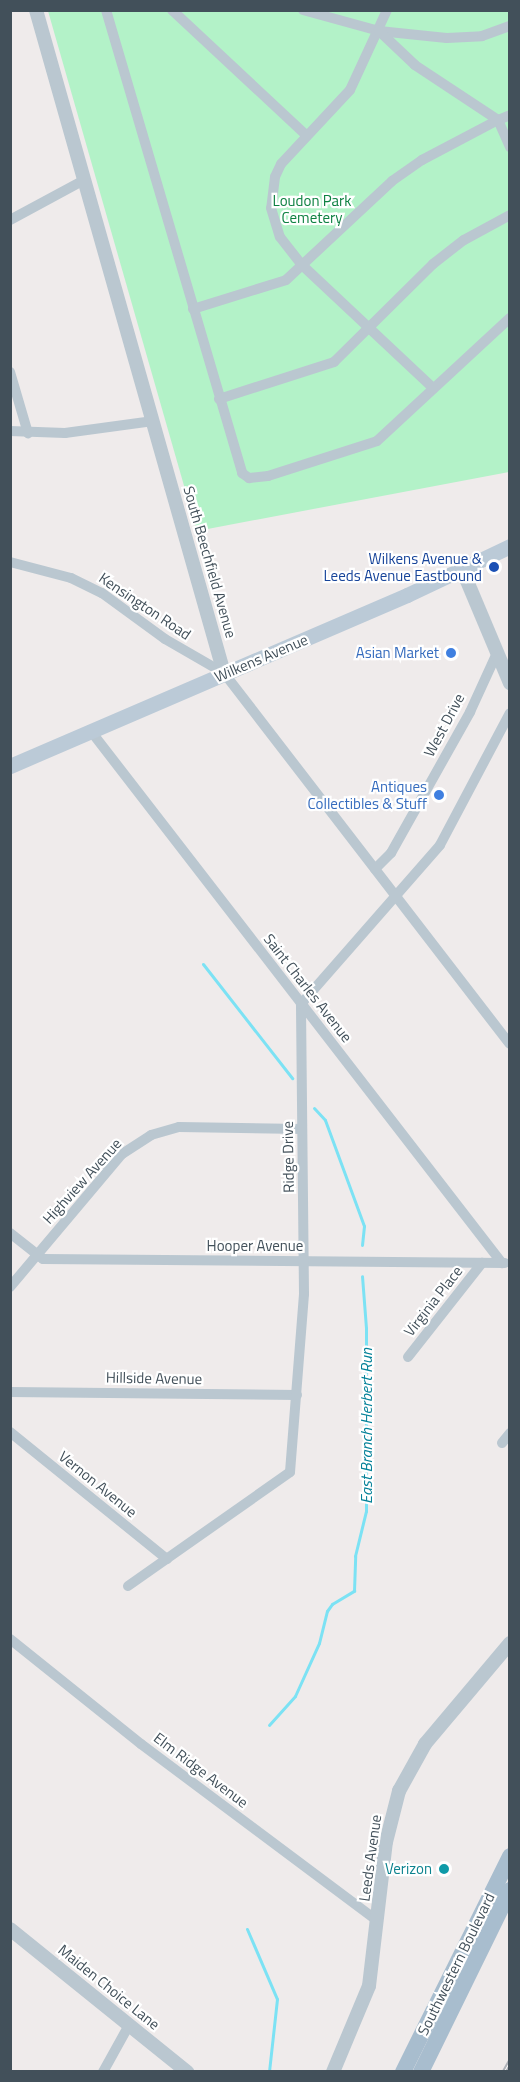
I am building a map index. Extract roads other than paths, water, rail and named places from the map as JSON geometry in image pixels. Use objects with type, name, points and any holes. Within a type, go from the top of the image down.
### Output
[{"type":"main road","name":"Wilkens Avenue","points":[[10,766],[510,546]]},
{"type":"main road","name":"Southwestern Boulevard","points":[[403,2072],[510,1856]]},
{"type":"main road","name":"Southwestern Boulevard","points":[[421,2072],[510,1890]]},
{"type":"street","name":"South Beechfield Avenue","points":[[36,10],[224,673],[510,1044]]},
{"type":"street","points":[[106,10],[242,473],[257,479],[377,441],[510,318]]},
{"type":"street","points":[[172,10],[306,135]]},
{"type":"street","points":[[303,10],[379,31],[464,38],[510,26]]},
{"type":"street","points":[[387,10],[350,90],[306,135],[275,177],[271,208],[280,237],[302,265],[433,388]]},
{"type":"street","points":[[379,31],[416,65],[498,120],[510,147]]},
{"type":"street","points":[[193,309],[277,285],[302,265],[392,181],[422,160],[510,115]]},
{"type":"street","points":[[10,220],[84,180]]},
{"type":"street","points":[[219,399],[334,362],[433,264],[464,240],[510,214]]},
{"type":"street","points":[[10,372],[28,433]]},
{"type":"street","points":[[10,431],[28,433],[91,431],[153,421]]},
{"type":"street","name":"Kensington Road","points":[[10,562],[71,578],[102,592],[165,639],[224,673]]},
{"type":"street","points":[[462,569],[510,683]]},
{"type":"street","name":"West Drive","points":[[375,869],[391,853],[470,712],[497,653]]},
{"type":"street","points":[[301,1004],[440,845],[510,713]]},
{"type":"street","name":"Saint Charles Avenue","points":[[90,730],[301,1004],[506,1263]]},
{"type":"street","name":"Ridge Drive","points":[[128,1586],[290,1472],[297,1395],[304,1261],[301,1004]]},
{"type":"street","name":"Highview Avenue","points":[[10,1287],[122,1154],[151,1135],[179,1127],[302,1129]]},
{"type":"street","points":[[10,1233],[37,1255]]},
{"type":"street","name":"Hooper Avenue","points":[[37,1255],[43,1259],[506,1263]]},
{"type":"street","name":"Virginia Place","points":[[408,1357],[482,1263]]},
{"type":"street","name":"Hillside Avenue","points":[[10,1392],[297,1395]]},
{"type":"street","name":"Vernon Avenue","points":[[10,1432],[167,1559]]},
{"type":"street","points":[[501,1443],[510,1433]]},
{"type":"street","name":"Elm Ridge Avenue","points":[[10,1639],[141,1744],[378,1921]]},
{"type":"street","name":"Leeds Avenue","points":[[333,2072],[369,1986],[386,1842],[399,1791],[425,1744],[510,1643]]},
{"type":"street","name":"Maiden Choice Lane","points":[[10,1929],[187,2072]]},
{"type":"street","points":[[103,2072],[129,2025]]},
{"type":"waterway","name":"East Branch Herbert Run","points":[[203,964],[292,1078]]},
{"type":"waterway","name":"East Branch Herbert Run","points":[[314,1108],[325,1120],[364,1226],[362,1245]]},
{"type":"waterway","name":"East Branch Herbert Run","points":[[269,1725],[295,1696],[319,1643],[327,1611],[332,1604],[354,1591],[355,1556],[366,1511],[366,1328],[362,1276]]},
{"type":"waterway","name":"East Branch Herbert Run","points":[[247,1929],[277,1999],[269,2072]]},
{"type":"railway","points":[[504,2072],[510,2061]]},
{"type":"place","name":"Wilkens Avenue & Leeds Avenue Eastbound","points":[[494,567]]},
{"type":"place","name":"Asian Market","points":[[451,653]]},
{"type":"place","name":"Antiques Collectibles & Stuff","points":[[439,795]]},
{"type":"place","name":"Verizon","points":[[444,1869]]},
{"type":"park label","name":"Loudon Park Cemetery","points":[[312,208]]}]
